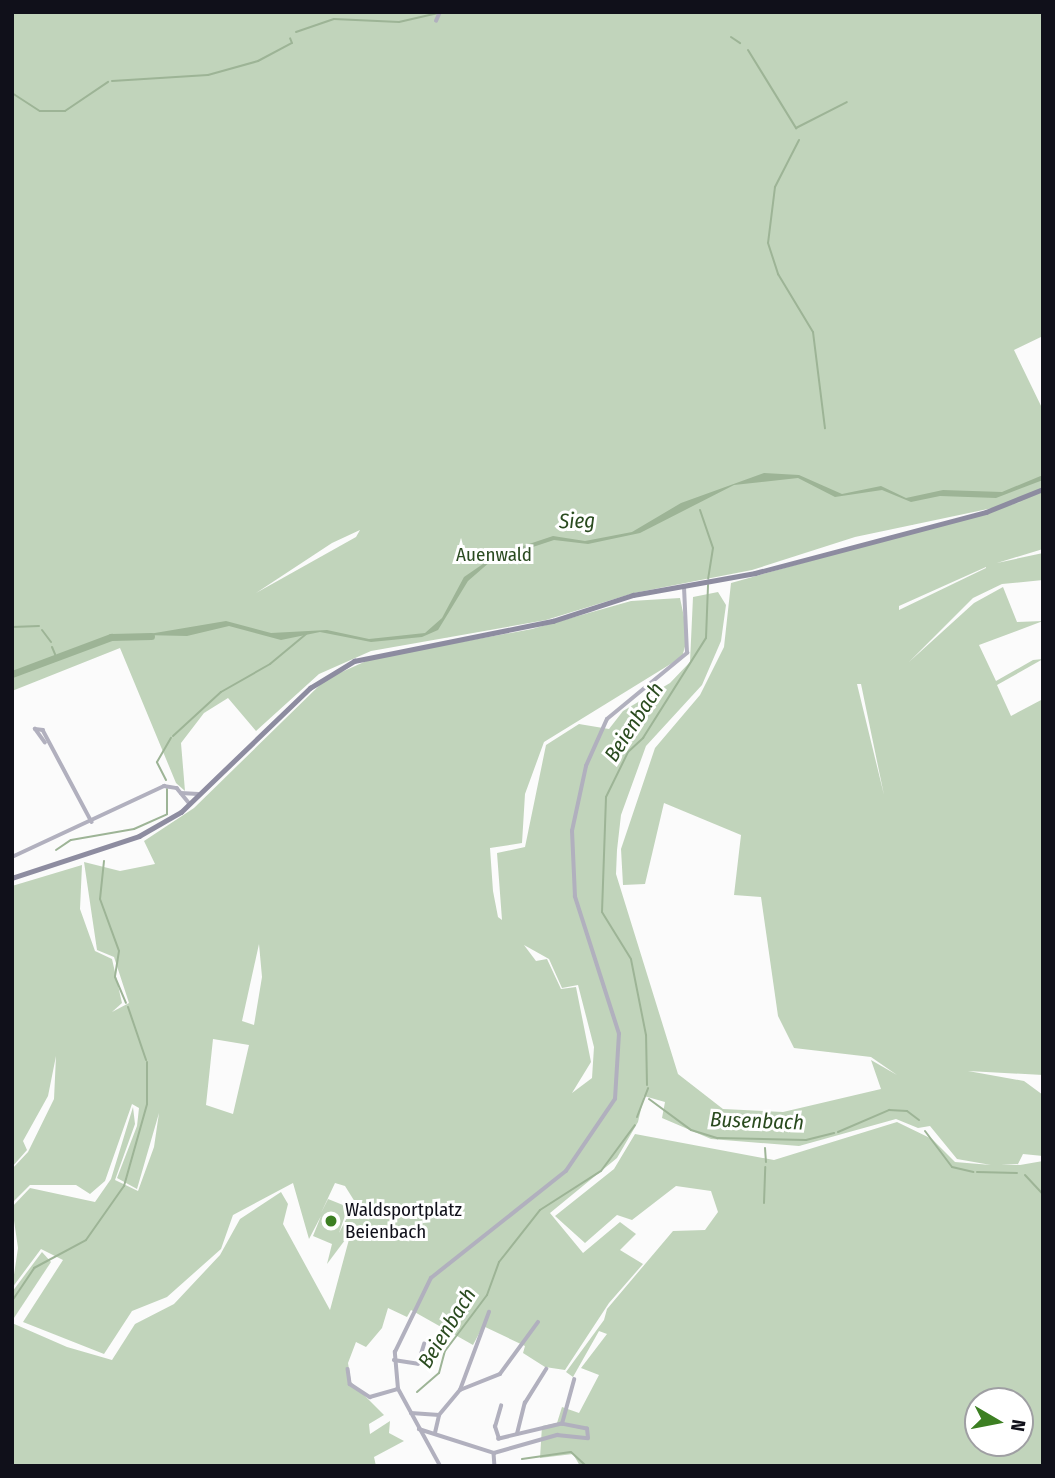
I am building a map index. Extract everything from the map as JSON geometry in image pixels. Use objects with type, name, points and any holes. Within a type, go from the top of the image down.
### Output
[{"type":"main road","points":[[12,878],[139,836],[191,805],[209,790],[300,695],[345,664],[719,582],[986,512],[1043,489]]},
{"type":"street","points":[[436,22],[440,12]]},
{"type":"street","points":[[440,1466],[398,1389],[394,1360],[428,1282],[566,1171],[615,1100],[619,1034],[575,897],[572,831],[586,766],[607,719],[687,653],[691,630],[684,588]]},
{"type":"street","points":[[45,743],[93,823]]},
{"type":"street","points":[[12,857],[93,823],[164,786],[181,793],[191,805]]},
{"type":"street","points":[[181,793],[209,790]]},
{"type":"street","points":[[435,1433],[439,1415],[460,1390],[489,1312]]},
{"type":"street","points":[[460,1390],[504,1371],[538,1322]]},
{"type":"street","points":[[394,1360],[418,1364],[424,1344]]},
{"type":"street","points":[[348,1369],[351,1384],[370,1397],[398,1389]]},
{"type":"street","points":[[517,1434],[525,1403],[547,1369]]},
{"type":"street","points":[[562,1424],[574,1380]]},
{"type":"street","points":[[419,1429],[435,1433],[452,1445],[494,1453],[556,1436],[588,1438],[587,1429],[562,1424],[496,1436],[501,1406]]},
{"type":"street","points":[[411,1413],[439,1415]]},
{"type":"street","points":[[494,1453],[495,1466]]},
{"type":"green space","name":"Auenwald","points":[[12,12],[1043,12],[1043,336],[1014,350],[1043,410],[1043,549],[997,563],[1043,553],[1043,580],[1002,584],[973,598],[909,662],[974,603],[1003,587],[1017,622],[1043,621],[979,645],[996,681],[1033,660],[1043,659],[997,685],[1011,716],[1043,699],[1043,1075],[968,1071],[1024,1081],[1043,1095],[1043,1156],[1023,1154],[1018,1164],[1001,1164],[1020,1165],[1043,1161],[1043,1466],[580,1466],[573,1454],[540,1458],[542,1426],[557,1423],[562,1407],[579,1413],[599,1375],[581,1368],[607,1334],[599,1331],[573,1377],[566,1372],[604,1320],[607,1309],[673,1231],[705,1230],[718,1212],[711,1191],[676,1186],[632,1220],[617,1215],[585,1243],[555,1216],[614,1169],[635,1134],[774,1160],[897,1122],[932,1139],[955,1162],[991,1165],[957,1159],[930,1126],[918,1128],[896,1119],[799,1146],[711,1139],[662,1118],[665,1102],[644,1096],[638,1122],[617,1158],[550,1213],[583,1253],[620,1222],[636,1234],[620,1250],[643,1264],[609,1303],[565,1370],[545,1367],[523,1353],[525,1346],[483,1326],[473,1345],[411,1310],[407,1317],[388,1308],[382,1328],[366,1347],[356,1342],[348,1363],[351,1382],[384,1415],[369,1424],[370,1434],[390,1421],[389,1433],[404,1441],[374,1457],[376,1466],[12,1466],[12,1323],[67,1347],[112,1360],[135,1324],[174,1304],[220,1255],[240,1219],[281,1192],[288,1204],[283,1224],[330,1310],[351,1232],[327,1264],[332,1244],[313,1236],[321,1216],[309,1239],[293,1183],[233,1215],[221,1249],[167,1297],[132,1311],[104,1354],[23,1322],[63,1260],[41,1249],[12,1288],[18,1248],[12,1207],[30,1188],[95,1202],[111,1179],[133,1107],[135,1124],[115,1180],[138,1191],[154,1147],[159,1113],[137,1189],[117,1178],[137,1126],[139,1108],[132,1104],[105,1181],[90,1194],[76,1185],[30,1185],[12,1203],[12,1169],[28,1152],[54,1099],[56,1056],[48,1096],[23,1141],[27,1150],[12,1167],[12,886],[82,865],[80,909],[95,951],[112,959],[122,1003],[112,1012],[129,1003],[114,957],[97,950],[84,862],[120,871],[155,864],[144,841],[194,808],[326,679],[373,658],[532,629],[631,601],[680,598],[688,636],[682,657],[544,742],[525,794],[522,843],[490,848],[493,891],[498,917],[502,920],[497,853],[525,847],[546,745],[579,724],[609,729],[623,711],[670,683],[690,662],[693,597],[718,592],[726,605],[721,641],[702,685],[646,746],[621,815],[617,850],[616,874],[678,1074],[723,1109],[783,1112],[881,1089],[871,1060],[897,1075],[871,1057],[794,1048],[778,1016],[761,897],[734,895],[741,835],[664,803],[645,884],[623,885],[621,849],[655,748],[700,695],[724,647],[731,583],[1021,502],[855,537],[752,570],[634,593],[546,620],[371,651],[319,674],[256,731],[228,698],[204,713],[181,743],[185,791],[176,783],[120,648],[12,691]],"holes":[[[360,530],[356,537],[256,593],[332,543]],[[986,567],[899,610],[899,606]],[[857,684],[861,684],[884,795]],[[259,944],[262,977],[254,1025],[242,1021]],[[524,945],[549,959],[562,988],[578,985],[594,1047],[592,1078],[572,1093],[591,1062],[576,987],[561,989],[547,959],[536,961]],[[213,1039],[249,1045],[233,1114],[206,1105]],[[335,1183],[345,1186],[355,1202],[339,1233],[348,1207],[328,1199],[321,1213]]]},
{"type":"green space","points":[[42,1252],[51,1262],[12,1321],[12,1292]]},
{"type":"shaded area","points":[[764,473],[799,475],[842,494],[881,486],[906,498],[943,490],[1002,492],[1043,475],[1043,480],[996,498],[940,496],[911,502],[882,490],[835,497],[798,478],[734,485],[640,533],[588,544],[554,540],[491,561],[468,581],[438,630],[422,637],[371,642],[320,632],[281,640],[229,626],[187,636],[143,635],[226,621],[271,633],[327,630],[369,639],[425,633],[442,618],[464,577],[496,555],[553,536],[585,541],[632,532],[681,503]]},
{"type":"waterway","points":[[296,32],[334,19],[399,22],[437,13]]},
{"type":"waterway","points":[[731,37],[740,43]]},
{"type":"waterway","points":[[112,81],[208,75],[258,61],[292,43],[290,38]]},
{"type":"waterway","points":[[748,50],[796,128],[847,102]]},
{"type":"waterway","points":[[12,93],[40,111],[65,111],[108,82]]},
{"type":"waterway","points":[[799,140],[775,187],[768,243],[778,274],[813,332],[825,428]]},
{"type":"waterway","name":"Beienbach","points":[[700,510],[713,548],[708,579]]},
{"type":"waterway","name":"Beienbach","points":[[647,1085],[646,1035],[631,959],[602,912],[606,797],[628,752],[643,738],[706,638],[708,585]]},
{"type":"waterway","points":[[12,627],[39,626]]},
{"type":"waterway","points":[[42,630],[51,642]]},
{"type":"waterway","points":[[173,736],[221,692],[270,664],[306,634]]},
{"type":"waterway","name":"Sieg","points":[[12,674],[111,637],[151,636]]},
{"type":"waterway","points":[[52,647],[55,654]]},
{"type":"waterway","points":[[166,780],[157,762],[171,738]]},
{"type":"waterway","points":[[56,850],[71,840],[134,829],[167,814],[167,789]]},
{"type":"waterway","points":[[104,861],[100,899],[119,951],[115,977],[126,1003]]},
{"type":"waterway","points":[[128,1007],[146,1060]]},
{"type":"waterway","points":[[12,1301],[34,1268],[86,1240],[124,1186],[147,1104],[147,1062]]},
{"type":"waterway","name":"Beienbach","points":[[637,1117],[648,1088]]},
{"type":"waterway","name":"Busenbach","points":[[649,1099],[691,1130],[718,1138],[806,1140],[834,1133]]},
{"type":"waterway","name":"Busenbach","points":[[838,1132],[889,1110],[907,1111],[919,1120]]},
{"type":"waterway","name":"Beienbach","points":[[417,1392],[439,1373],[445,1351],[487,1295],[499,1262],[540,1210],[601,1171],[635,1125]]},
{"type":"waterway","name":"Busenbach","points":[[925,1131],[952,1167],[973,1172]]},
{"type":"waterway","points":[[765,1148],[766,1162]]},
{"type":"waterway","points":[[764,1203],[765,1167]]},
{"type":"waterway","name":"Busenbach","points":[[977,1172],[1017,1173]]},
{"type":"waterway","name":"Busenbach","points":[[1025,1175],[1043,1194]]},
{"type":"waterway","name":"Beienbach","points":[[522,1459],[571,1452],[586,1466]]},
{"type":"place","name":"Waldsportplatz Beienbach","points":[[331,1221]]}]
